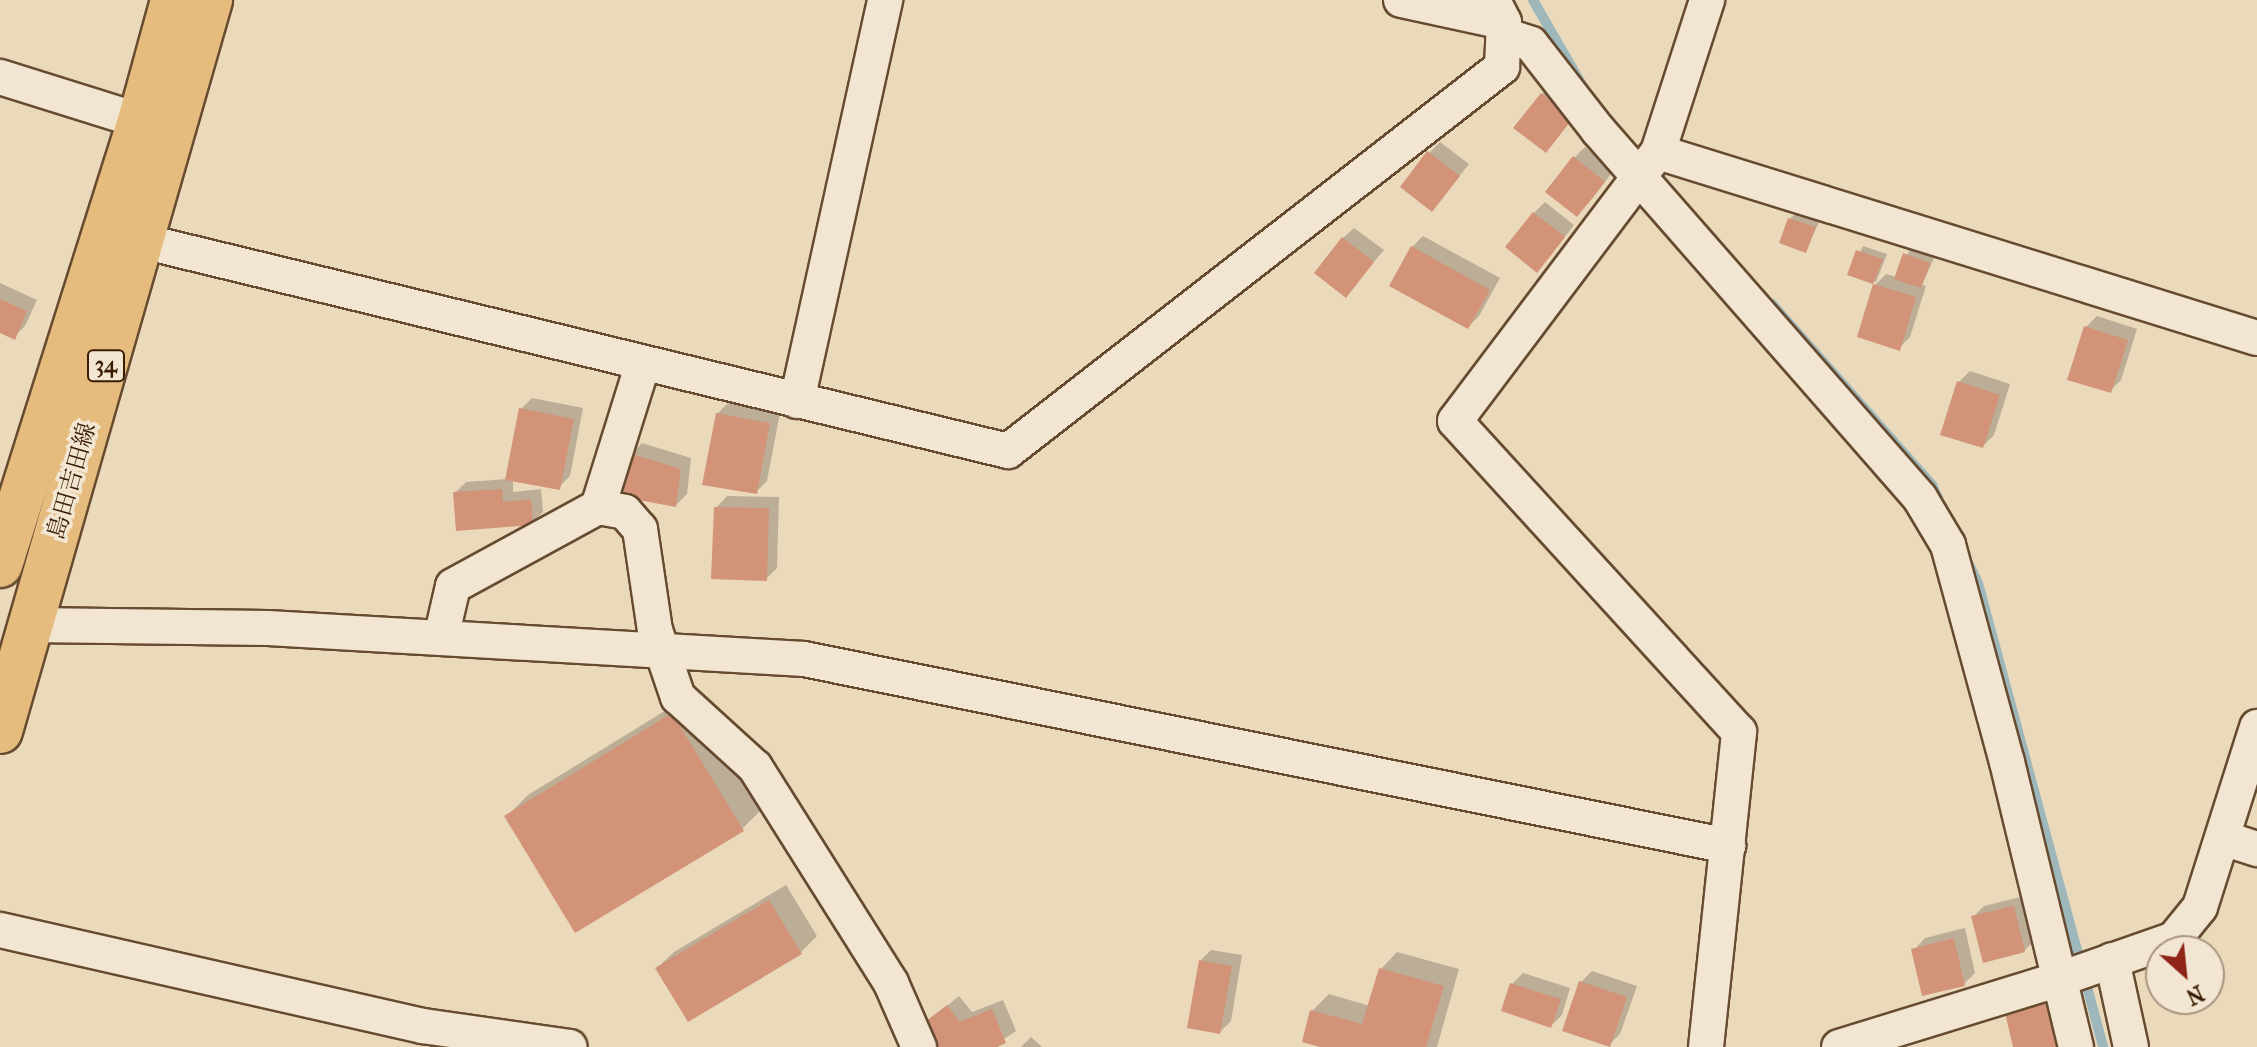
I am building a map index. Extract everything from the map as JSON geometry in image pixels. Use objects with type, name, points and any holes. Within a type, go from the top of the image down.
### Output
[{"type":"main road","name":"島田吉田線","points":[[0,565],[140,121],[173,0]]},
{"type":"main road","name":"島田吉田線","points":[[0,731],[210,0]]},
{"type":"street","points":[[797,401],[885,0]]},
{"type":"street","points":[[1401,0],[1500,19],[1531,44],[1649,165],[1920,498],[1948,545],[2007,762],[2076,1047]]},
{"type":"street","points":[[1706,1047],[1739,732],[1455,421],[1649,165],[1707,0]]},
{"type":"street","points":[[142,241],[1008,451],[1502,67],[1500,19]]},
{"type":"street","points":[[0,77],[140,121]]},
{"type":"street","points":[[1649,165],[2257,338]]},
{"type":"street","points":[[598,507],[643,363]]},
{"type":"street","points":[[441,638],[453,586],[598,507],[625,512],[640,529],[655,630],[678,697],[755,767],[831,883],[891,983],[919,1047]]},
{"type":"street","points":[[31,625],[268,628],[804,659],[1728,846]]},
{"type":"street","points":[[1839,1047],[2059,979],[2174,939],[2200,907],[2257,727]]},
{"type":"street","points":[[2223,838],[2257,849]]},
{"type":"street","points":[[0,930],[423,1026],[570,1047]]},
{"type":"street","points":[[2108,962],[2131,1047]]},
{"type":"building","points":[[1541,93],[1573,118],[1546,153],[1513,128]]},
{"type":"building","points":[[1427,151],[1460,176],[1432,212],[1400,187]]},
{"type":"building","points":[[1573,156],[1605,182],[1577,217],[1545,192]]},
{"type":"building","points":[[1533,212],[1565,237],[1537,273],[1505,247]]},
{"type":"building","points":[[1788,218],[1816,227],[1806,253],[1779,243]]},
{"type":"building","points":[[1342,237],[1374,262],[1346,298],[1314,273]]},
{"type":"building","points":[[1411,246],[1490,290],[1468,329],[1389,286]]},
{"type":"building","points":[[1856,250],[1883,259],[1873,284],[1847,275]]},
{"type":"building","points":[[1903,253],[1930,263],[1921,288],[1894,279]]},
{"type":"building","points":[[1873,284],[1916,297],[1900,351],[1857,337]]},
{"type":"building","points":[[0,299],[27,311],[15,340],[0,333]]},
{"type":"building","points":[[2084,326],[2128,340],[2111,393],[2067,380]]},
{"type":"building","points":[[1957,381],[2000,395],[1983,448],[1940,435]]},
{"type":"building","points":[[519,408],[574,419],[560,490],[505,480]]},
{"type":"building","points":[[716,413],[770,423],[757,494],[702,485]]},
{"type":"building","points":[[629,453],[681,469],[676,507],[622,497]]},
{"type":"building","points":[[502,489],[503,502],[531,499],[533,525],[456,531],[453,492]]},
{"type":"building","points":[[714,507],[769,508],[767,581],[711,579]]},
{"type":"building","points":[[672,713],[744,831],[575,933],[504,816]]},
{"type":"building","points":[[769,900],[802,954],[688,1022],[655,968]]},
{"type":"building","points":[[2014,906],[2025,952],[1983,963],[1971,916]]},
{"type":"building","points":[[1954,938],[1965,986],[1922,996],[1911,949]]},
{"type":"building","points":[[1199,960],[1232,966],[1220,1034],[1187,1028]]},
{"type":"building","points":[[1379,968],[1444,986],[1426,1047],[1320,1047],[1302,1042],[1310,1010],[1362,1024]]},
{"type":"building","points":[[1579,981],[1627,997],[1610,1047],[1562,1031]]},
{"type":"building","points":[[1510,983],[1561,999],[1551,1028],[1501,1011]]},
{"type":"building","points":[[2048,1003],[2058,1047],[2013,1047],[2005,1013]]},
{"type":"building","points":[[947,1005],[960,1022],[992,1009],[1006,1043],[997,1047],[930,1047],[921,1025]]},
{"type":"waterway","points":[[1533,0],[1581,83]]},
{"type":"waterway","points":[[1772,304],[1932,485],[1938,498]]},
{"type":"waterway","points":[[1969,564],[1978,583],[2103,1047]]}]
